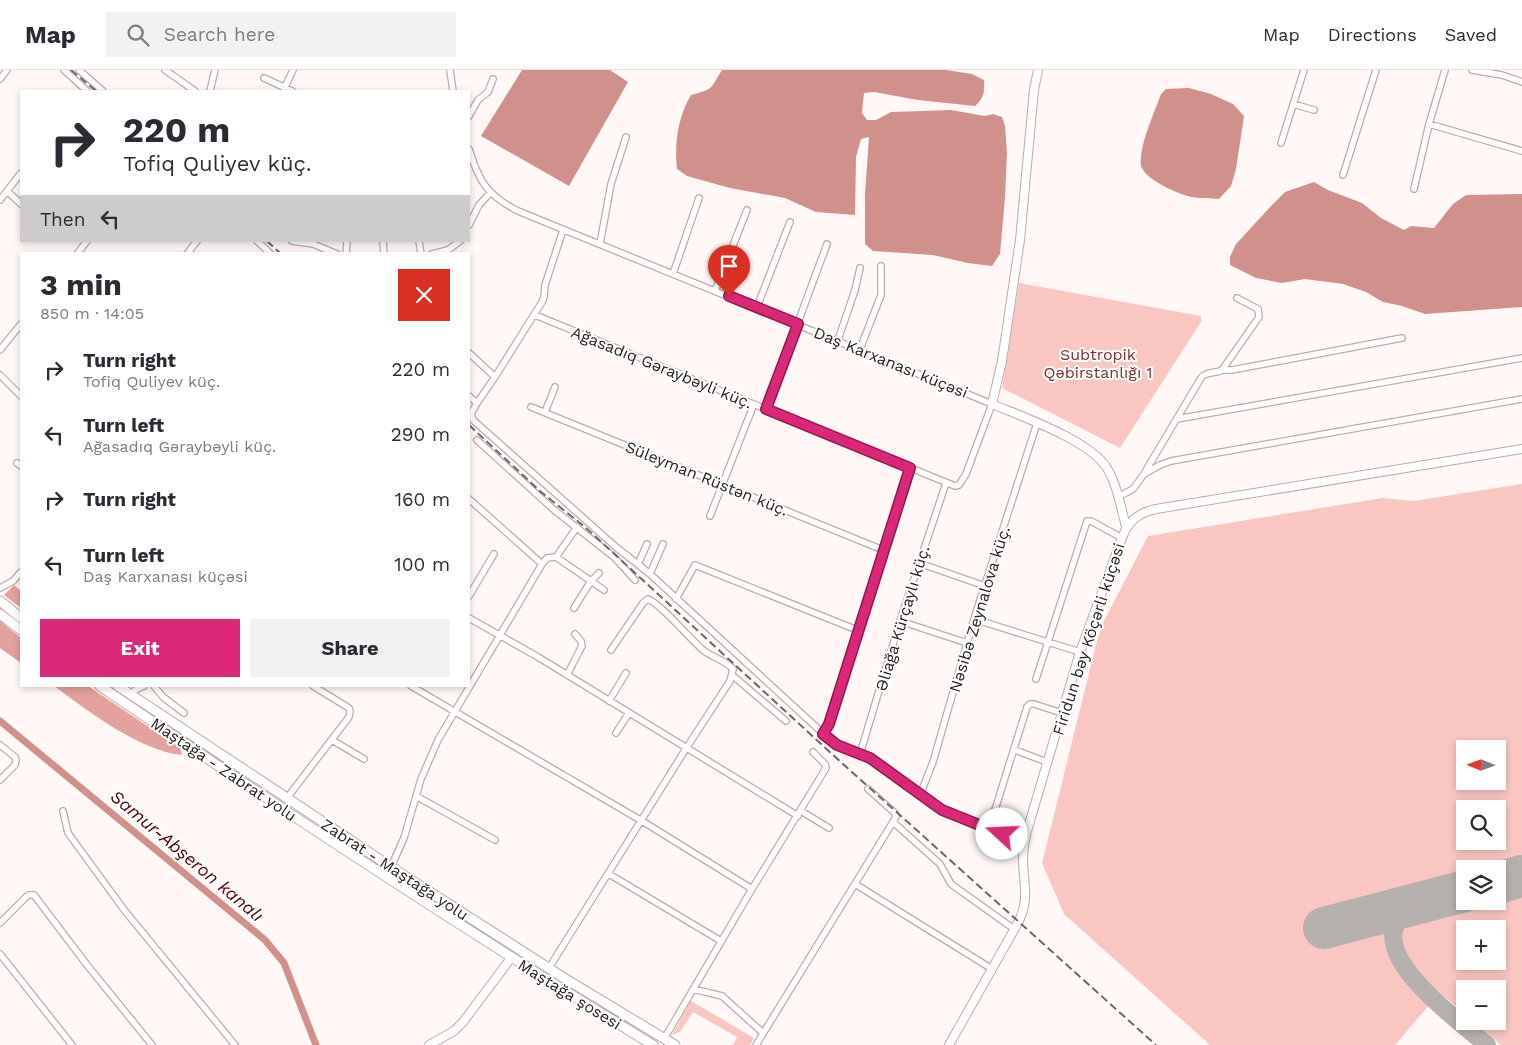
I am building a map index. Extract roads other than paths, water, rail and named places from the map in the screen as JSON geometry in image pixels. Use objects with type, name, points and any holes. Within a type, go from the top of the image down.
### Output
[{"type":"main road","points":[[0,601],[20,617]]},
{"type":"main road","points":[[0,614],[20,629]]},
{"type":"main road","name":"Maştağa - Zabrat yolu","points":[[102,687],[512,958]]},
{"type":"main road","name":"Zabrat - Maştağa yolu","points":[[119,687],[390,867],[675,1045]]},
{"type":"main road","points":[[512,958],[518,948]]},
{"type":"main road","name":"Maştağa şosesi","points":[[512,958],[653,1045]]},
{"type":"street","points":[[0,78],[7,70]]},
{"type":"street","points":[[64,70],[86,90]]},
{"type":"street","points":[[79,70],[103,90]]},
{"type":"street","points":[[165,70],[194,90]]},
{"type":"street","points":[[210,90],[215,70]]},
{"type":"street","points":[[264,78],[284,90],[293,70]]},
{"type":"street","points":[[450,70],[453,90]]},
{"type":"street","points":[[946,483],[955,486],[959,485],[962,480],[992,404],[999,379],[1020,240],[1034,90],[1038,70]]},
{"type":"street","points":[[1281,143],[1304,70]]},
{"type":"street","points":[[1343,175],[1376,70]]},
{"type":"street","points":[[1414,189],[1445,70]]},
{"type":"street","points":[[1472,70],[1502,75],[1522,82]]},
{"type":"street","points":[[470,114],[478,100],[488,92],[493,79]]},
{"type":"street","points":[[1293,104],[1314,110]]},
{"type":"street","points":[[1430,124],[1522,151]]},
{"type":"street","points":[[600,244],[611,184],[626,137]]},
{"type":"street","name":"Daş Karxanası küçəsi","points":[[470,152],[476,170],[490,193],[505,205],[860,349],[1037,423],[1079,443],[1094,454],[1107,468],[1118,497],[1126,527]]},
{"type":"street","points":[[0,200],[20,174]]},
{"type":"street","points":[[7,191],[20,203]]},
{"type":"street","points":[[470,223],[479,205],[490,193]]},
{"type":"street","points":[[673,274],[699,198]]},
{"type":"street","points":[[715,291],[747,210]]},
{"type":"street","points":[[757,308],[790,222]]},
{"type":"street","points":[[564,230],[545,285],[544,297],[496,378],[477,403],[471,414],[472,420],[650,574],[837,745],[870,758],[949,814],[1025,842]]},
{"type":"street","points":[[79,252],[86,242]]},
{"type":"street","points":[[189,252],[196,242]]},
{"type":"street","points":[[258,242],[269,252]]},
{"type":"street","points":[[306,242],[333,252]]},
{"type":"street","points":[[437,252],[458,244]]},
{"type":"street","points":[[766,409],[827,244]]},
{"type":"street","points":[[860,349],[881,296],[881,266]]},
{"type":"street","points":[[838,340],[855,290],[860,268]]},
{"type":"street","points":[[1222,370],[1259,317],[1258,310],[1237,298]]},
{"type":"street","name":"Ağasadıq Gəraybəyli küç.","points":[[534,315],[946,483]]},
{"type":"street","points":[[0,350],[20,325]]},
{"type":"street","points":[[1118,497],[1133,489],[1144,474],[1201,378],[1207,373],[1214,374],[1222,370],[1232,370],[1402,338]]},
{"type":"street","points":[[470,354],[496,378]]},
{"type":"street","points":[[1177,419],[1522,358]]},
{"type":"street","points":[[0,375],[20,395]]},
{"type":"street","points":[[545,412],[555,388]]},
{"type":"street","points":[[470,397],[477,403]]},
{"type":"street","points":[[1144,474],[1171,461],[1522,399]]},
{"type":"street","points":[[710,516],[754,404]]},
{"type":"street","name":"Süleyman Rüstən küç.","points":[[532,407],[883,550]]},
{"type":"street","name":"Nəsibə Zeynalova küç.","points":[[920,794],[933,762],[974,619],[1037,423]]},
{"type":"street","points":[[477,440],[540,498],[614,558],[635,580]]},
{"type":"street","name":"Firidun bəy Köçərli küçəsi","points":[[949,1045],[1025,906],[1026,890],[1023,856],[1025,842],[1080,652],[1126,527],[1136,517],[1156,509],[1522,449]]},
{"type":"street","points":[[823,734],[829,724],[857,630],[910,468]]},
{"type":"street","name":"Əliağa Kürçaylı küç.","points":[[860,754],[900,621],[946,483]]},
{"type":"street","points":[[470,500],[542,564]]},
{"type":"street","points":[[1036,678],[1087,521],[1091,521],[1122,538]]},
{"type":"street","points":[[556,557],[577,527]]},
{"type":"street","points":[[638,564],[647,544]]},
{"type":"street","points":[[650,574],[663,544]]},
{"type":"street","points":[[470,594],[494,554]]},
{"type":"street","points":[[390,867],[402,843],[429,758],[542,564],[547,558],[556,557],[604,590]]},
{"type":"street","points":[[919,563],[985,586]]},
{"type":"street","points":[[676,599],[695,565],[857,630]]},
{"type":"street","points":[[574,608],[598,573]]},
{"type":"street","points":[[0,588],[19,579]]},
{"type":"street","points":[[549,968],[732,675],[733,669],[730,666],[697,645],[662,610],[652,601],[648,600],[643,603],[611,650]]},
{"type":"street","points":[[470,619],[799,814],[829,828]]},
{"type":"street","points":[[974,619],[1080,652]]},
{"type":"street","points":[[900,621],[967,643]]},
{"type":"street","points":[[567,675],[582,646],[581,641],[575,634]]},
{"type":"street","points":[[609,701],[626,673]]},
{"type":"street","points":[[732,675],[786,721]]},
{"type":"street","points":[[131,695],[135,690],[142,687]]},
{"type":"street","points":[[155,687],[163,697],[184,713]]},
{"type":"street","points":[[287,798],[349,717],[349,708],[315,687]]},
{"type":"street","points":[[413,687],[642,821],[752,889]]},
{"type":"street","points":[[989,829],[1027,707],[1030,704],[1062,713]]},
{"type":"street","points":[[616,732],[628,713]]},
{"type":"street","points":[[332,740],[364,759]]},
{"type":"street","points":[[0,745],[16,760],[15,765],[0,780]]},
{"type":"street","points":[[1015,750],[1048,762]]},
{"type":"street","points":[[664,1039],[826,768],[825,764],[813,752]]},
{"type":"street","points":[[756,1045],[893,822],[895,813],[868,789]]},
{"type":"street","points":[[416,796],[495,840]]},
{"type":"street","points":[[63,811],[68,833],[125,911],[235,1045]]},
{"type":"street","points":[[893,822],[940,864],[951,884],[1014,929]]},
{"type":"street","points":[[609,874],[721,941]]},
{"type":"street","points":[[855,884],[992,968]]},
{"type":"street","points":[[0,923],[26,897],[34,895],[87,966],[152,1045]]},
{"type":"street","points":[[0,954],[72,1045]]},
{"type":"street","points":[[429,1045],[454,1031],[463,1022],[512,958]]},
{"type":"street","points":[[693,989],[722,996],[763,1033]]},
{"type":"waterway","name":"Samur-Abşeron kanalı","points":[[0,721],[265,940],[284,963],[316,1045]]},
{"type":"railway","points":[[71,70],[95,90]]},
{"type":"railway","points":[[268,242],[279,252]]},
{"type":"railway","points":[[470,426],[541,492],[585,527],[833,755],[1156,1045]]},
{"type":"park label","name":"Subtropik Qəbirstanlığı 1","points":[[1098,363]]}]
